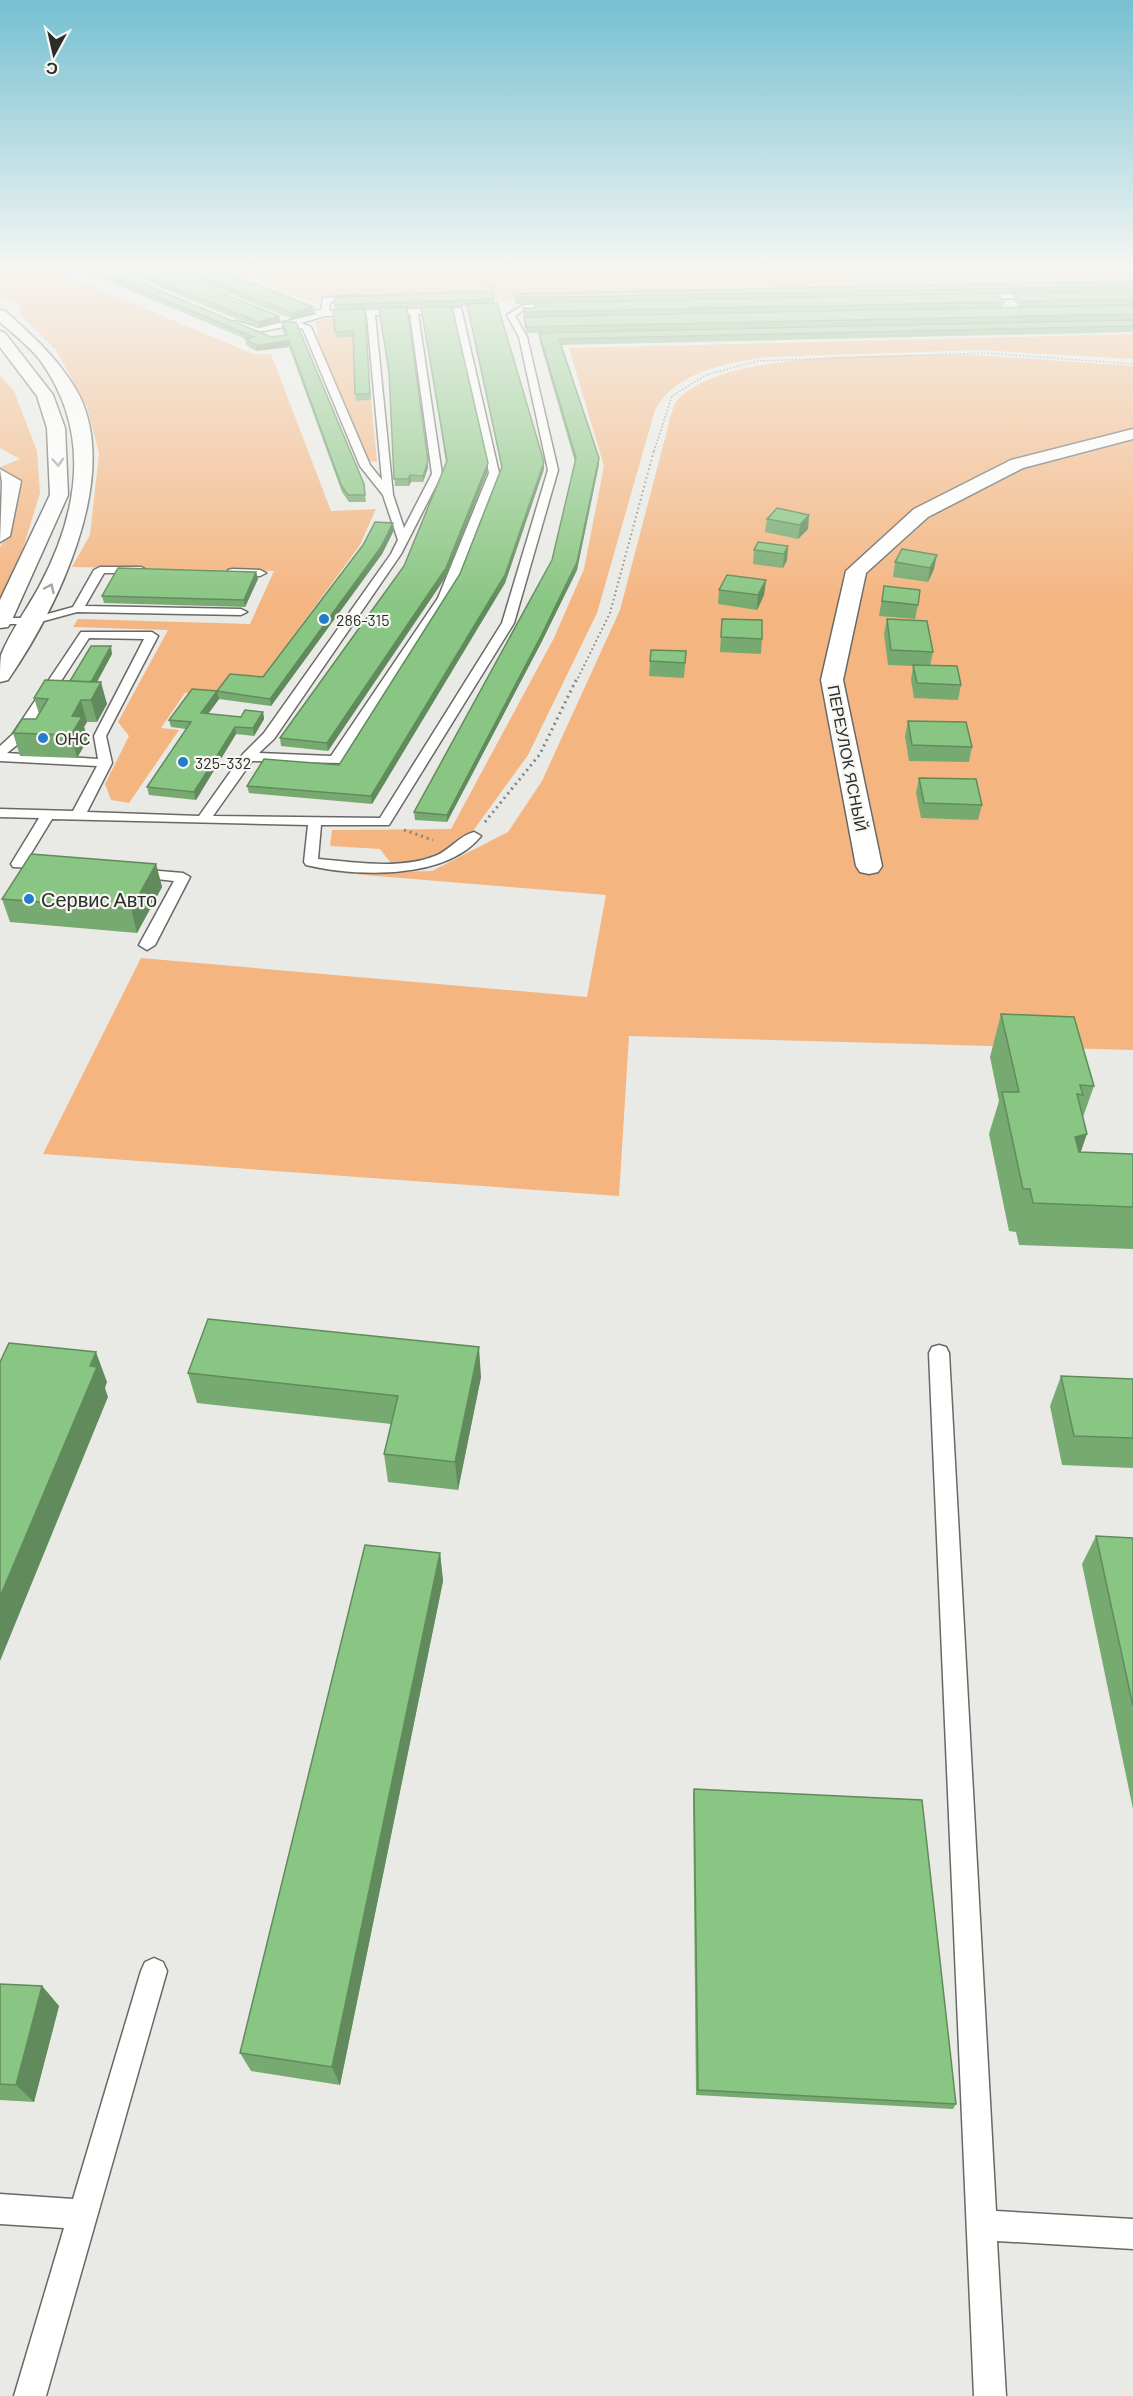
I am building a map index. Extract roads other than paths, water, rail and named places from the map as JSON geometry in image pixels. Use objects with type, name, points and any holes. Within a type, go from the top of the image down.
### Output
[{"type":"main road","points":[[0,621],[59,495],[56,428],[45,395],[33,380]]},
{"type":"main road","points":[[0,675],[51,587],[69,540],[83,491],[86,457],[80,420],[64,380]]},
{"type":"main road","name":"ПЕРЕУЛОК ЯСНЫЙ","points":[[869,866],[832,681],[856,571],[921,513],[1017,464],[1133,434]]},
{"type":"main road","points":[[1,529],[4,480]]},
{"type":"lane","points":[[329,380],[365,466],[388,495]]},
{"type":"lane","points":[[377,380],[388,495],[402,538]]},
{"type":"lane","points":[[203,820],[248,757],[269,736],[396,554],[436,474],[423,380]]},
{"type":"lane","points":[[248,757],[335,760],[444,598],[494,473],[473,380]]},
{"type":"lane","points":[[0,813],[203,820],[384,822],[508,623],[553,470],[537,380]]},
{"type":"lane","points":[[77,609],[100,570],[157,571]]},
{"type":"lane","points":[[214,572],[260,573]]},
{"type":"lane","points":[[0,621],[33,621],[77,609],[241,612]]},
{"type":"lane","points":[[0,755],[17,738],[85,634],[152,636],[100,736],[105,763],[78,816]]},
{"type":"lane","points":[[0,738],[17,738]]},
{"type":"lane","points":[[0,755],[105,763]]},
{"type":"lane","points":[[48,815],[18,864],[65,868]]},
{"type":"lane","points":[[315,820],[311,862],[372,868],[410,866],[448,856],[474,836]]},
{"type":"lane","points":[[124,872],[183,877],[147,945]]},
{"type":"lane","points":[[939,1353],[990,2396]]},
{"type":"lane","points":[[30,2396],[154,1971]]},
{"type":"lane","points":[[0,2209],[83,2214]]},
{"type":"lane","points":[[981,2225],[1133,2234]]},
{"type":"place","name":"286-315","points":[[324,619]]},
{"type":"place","name":"ОНС","points":[[43,738]]},
{"type":"place","name":"325-332","points":[[183,762]]},
{"type":"place","name":"Сервис Авто","points":[[29,899]]}]
